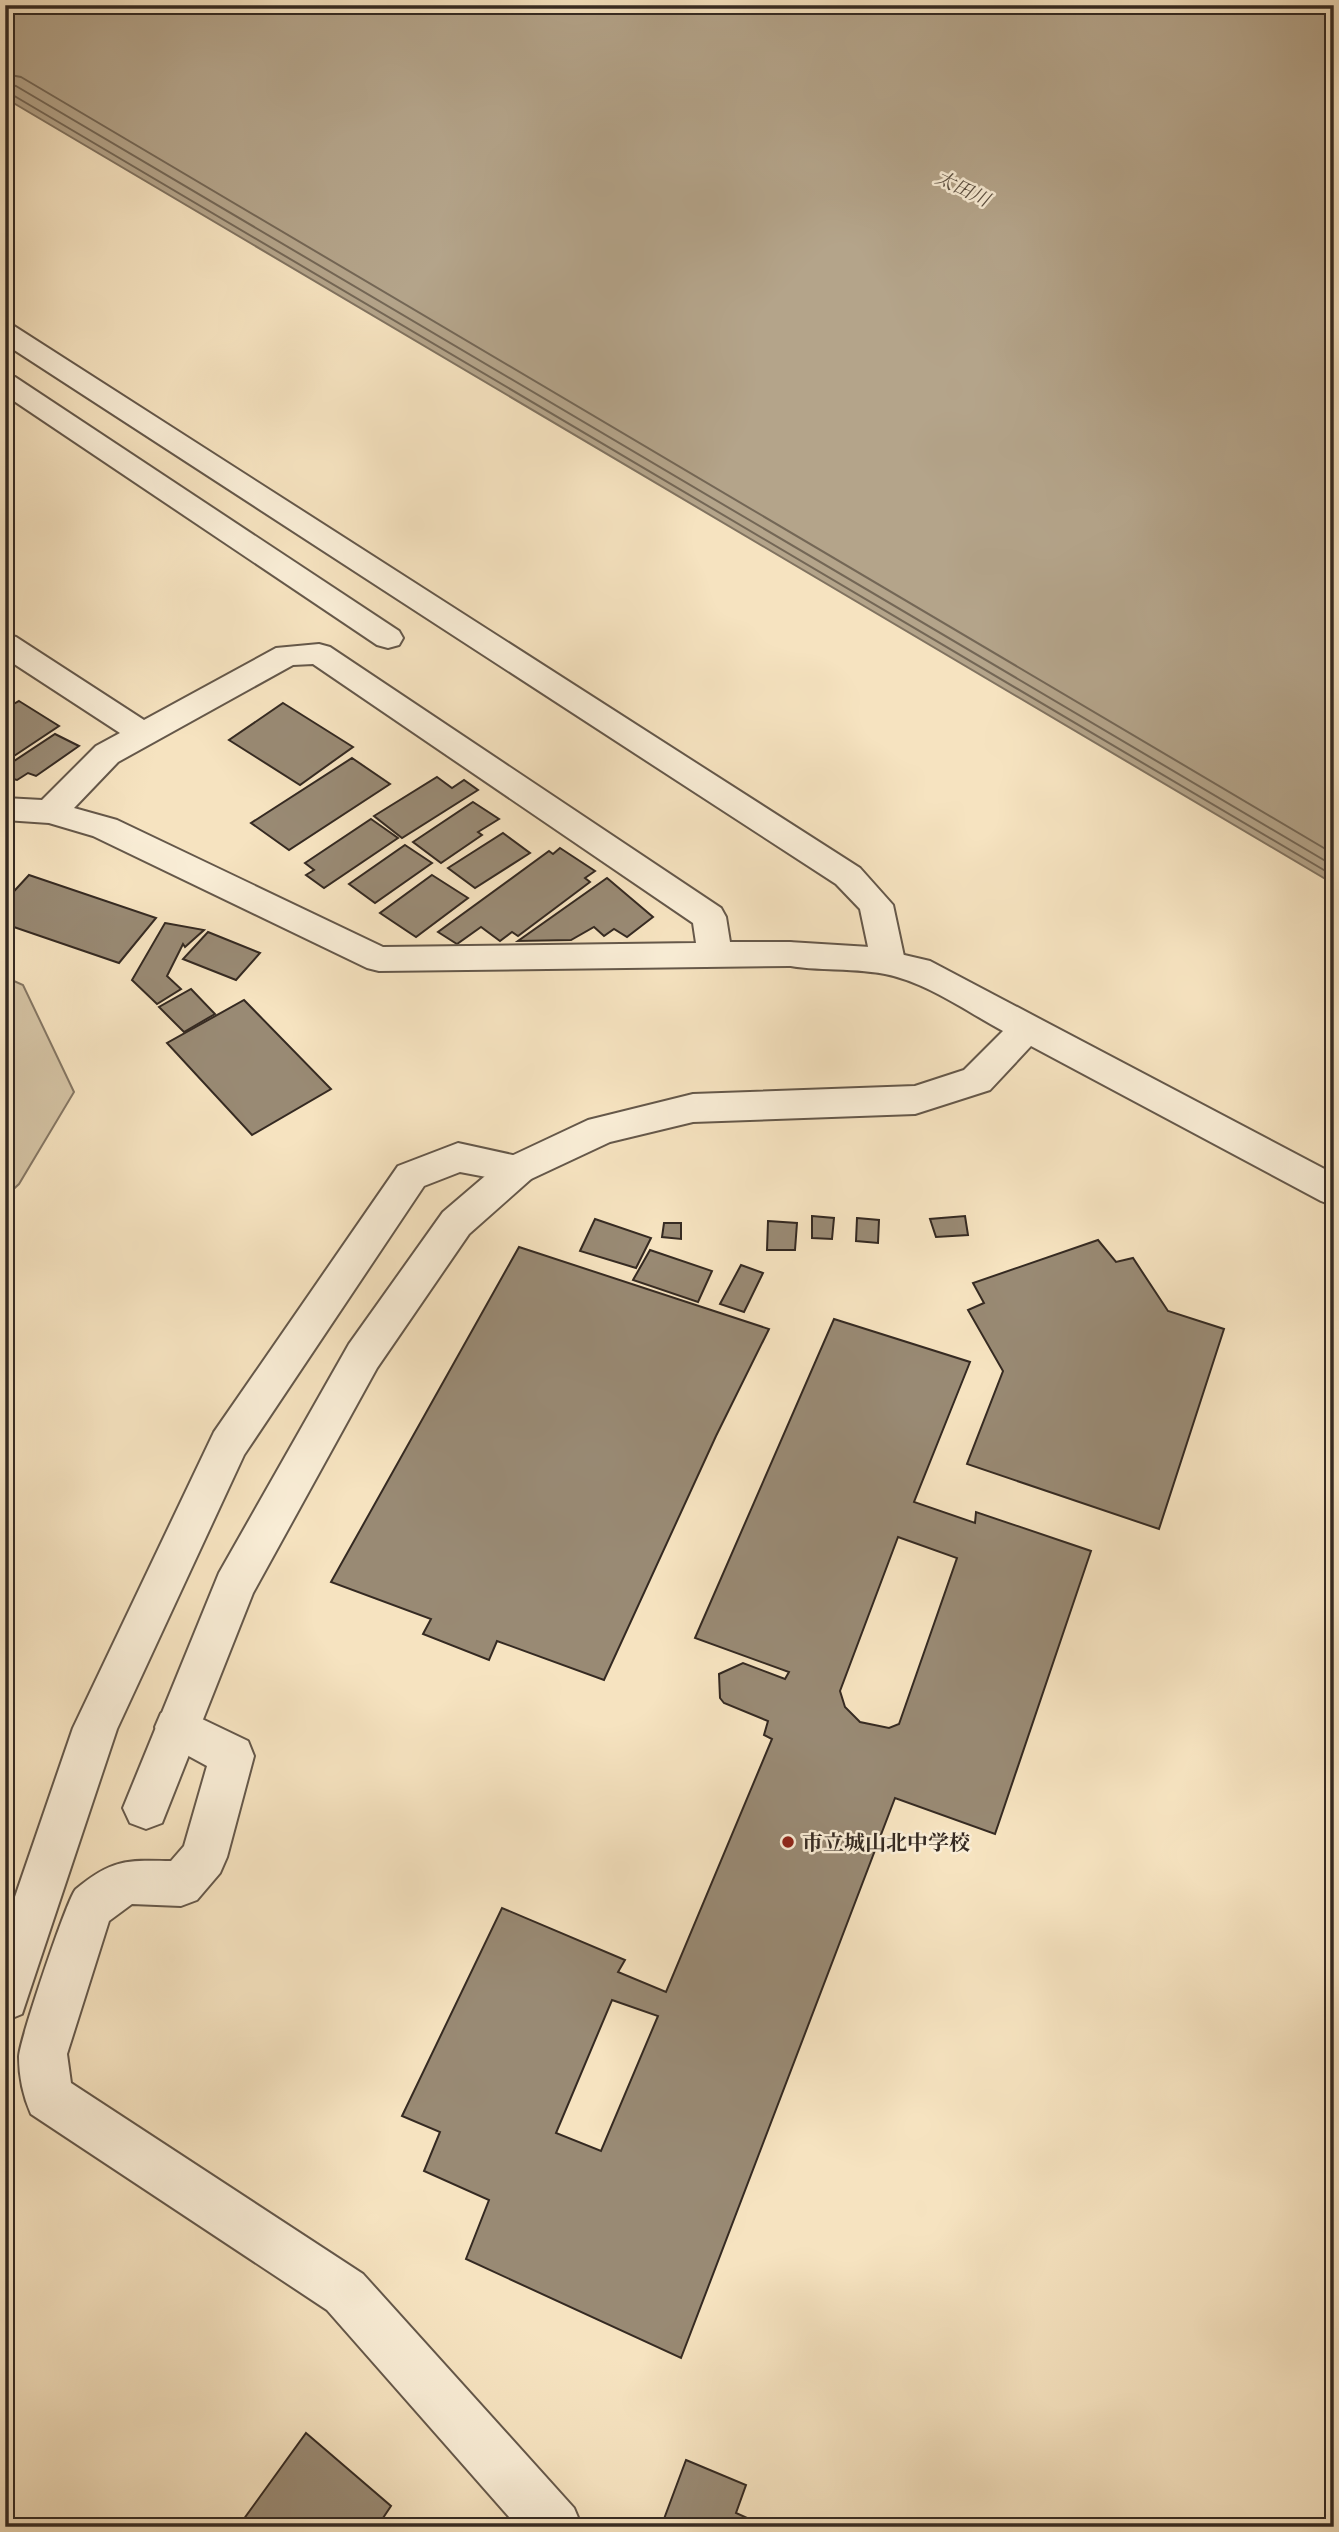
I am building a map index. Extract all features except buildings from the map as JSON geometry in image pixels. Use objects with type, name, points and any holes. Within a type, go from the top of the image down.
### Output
[{"type":"street","points":[[5,332],[848,876],[876,905],[888,961]]},
{"type":"street","points":[[5,383],[388,638]]},
{"type":"street","points":[[5,644],[142,734]]},
{"type":"street","points":[[50,812],[107,754],[287,655],[319,654],[709,917],[715,954]]},
{"type":"street","points":[[5,809],[50,812],[104,828],[379,959],[834,954],[888,961],[918,970],[1025,1030],[1334,1191]]},
{"type":"street","points":[[146,1808],[234,1586],[363,1356],[456,1223],[518,1169],[601,1130],[693,1108],[915,1100],[977,1080],[1025,1030]]},
{"type":"street","points":[[5,1997],[95,1728],[228,1444],[411,1176],[458,1157],[518,1169]]},
{"type":"street","points":[[177,1727],[232,1756],[204,1857],[181,1884],[125,1882],[90,1907],[43,2054],[48,2097],[345,2292],[555,2527]]},
{"type":"shaded area","points":[[5,977],[23,985],[74,1092],[19,1184],[5,1197]]},
{"type":"water","name":"太田川","points":[[5,5],[1303,5],[1334,18],[1334,884],[5,98]]},
{"type":"place","name":"市立城山北中学校","points":[[788,1842]]}]
